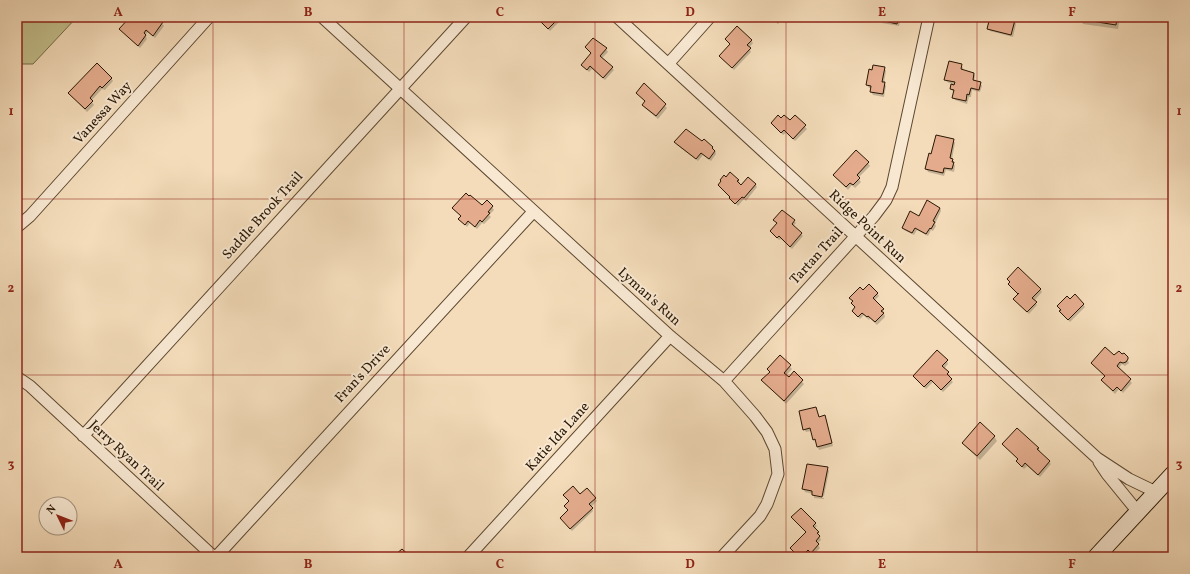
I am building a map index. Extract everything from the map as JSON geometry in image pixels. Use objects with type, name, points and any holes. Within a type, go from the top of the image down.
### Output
[{"type":"street","name":"Vanessa Way","points":[[17,227],[30,216],[209,17]]},
{"type":"street","points":[[322,17],[400,88]]},
{"type":"street","name":"Saddle Brook Trail","points":[[83,436],[466,17]]},
{"type":"street","name":"Ridge Point Run","points":[[618,17],[1097,458],[1129,479],[1156,492]]},
{"type":"street","points":[[669,63],[710,17]]},
{"type":"street","name":"Tartan Trail","points":[[724,381],[878,211],[886,200],[892,187],[929,17]]},
{"type":"street","name":"Lyman's Run","points":[[400,88],[533,212],[670,336],[724,381],[767,432],[775,449],[778,474],[767,504],[760,516],[722,557]]},
{"type":"street","name":"Fran's Drive","points":[[215,557],[533,212]]},
{"type":"street","name":"Katie Ida Lane","points":[[468,557],[670,336]]},
{"type":"street","name":"Jerry Ryan Trail","points":[[17,377],[30,386],[215,557]]},
{"type":"street","name":"Ridge Point Run","points":[[1097,458],[1107,474],[1138,512]]},
{"type":"street","points":[[1096,557],[1173,474]]},
{"type":"shaded area","points":[[17,17],[77,17],[33,64],[17,64]]},
{"type":"building","points":[[130,17],[157,17],[163,22],[153,36],[146,30],[144,33],[146,35],[138,46],[119,29]]},
{"type":"building","points":[[536,17],[558,17],[559,18],[548,29]]},
{"type":"building","points":[[880,17],[899,17],[897,24],[880,20]]},
{"type":"building","points":[[990,17],[1014,17],[1013,20],[1015,20],[1011,35],[987,29]]},
{"type":"building","points":[[1079,17],[1117,17],[1116,25],[1079,19]]},
{"type":"building","points":[[737,26],[752,40],[747,45],[751,48],[732,68],[719,56],[730,44],[725,39]]},
{"type":"building","points":[[593,38],[607,48],[600,56],[613,67],[603,78],[590,66],[587,70],[581,65],[591,53],[585,47]]},
{"type":"building","points":[[949,61],[962,64],[961,69],[974,73],[973,80],[981,82],[979,90],[971,88],[969,95],[967,94],[966,101],[952,98],[954,90],[950,89],[951,84],[954,85],[955,82],[944,80]]},
{"type":"building","points":[[97,63],[112,78],[102,88],[100,86],[90,98],[93,101],[85,109],[68,93]]},
{"type":"building","points":[[873,65],[885,67],[882,82],[885,82],[883,94],[870,92],[871,86],[866,85],[869,69],[872,70]]},
{"type":"building","points":[[644,83],[666,104],[656,116],[642,105],[645,101],[636,93]]},
{"type":"building","points":[[778,115],[781,118],[784,115],[790,120],[795,115],[806,125],[793,139],[784,130],[781,133],[771,123]]},
{"type":"building","points":[[686,129],[702,141],[704,139],[713,147],[712,148],[715,151],[709,159],[701,153],[696,159],[674,142]]},
{"type":"building","points":[[936,135],[954,139],[950,158],[953,159],[952,162],[954,162],[952,169],[944,168],[943,173],[925,169]]},
{"type":"building","points":[[856,150],[869,162],[857,175],[860,178],[853,185],[850,183],[846,187],[833,175]]},
{"type":"building","points":[[730,172],[739,180],[737,181],[741,185],[748,177],[756,184],[744,198],[742,197],[735,204],[718,185],[724,175],[726,177]]},
{"type":"building","points":[[466,193],[482,205],[487,200],[493,206],[488,212],[490,213],[482,222],[480,220],[475,227],[468,221],[465,225],[458,219],[461,216],[452,208]]},
{"type":"building","points":[[927,200],[940,208],[933,221],[935,222],[931,229],[930,228],[926,234],[915,228],[912,233],[902,228],[910,211],[919,216]]},
{"type":"building","points":[[782,210],[795,220],[792,224],[802,233],[790,247],[779,236],[777,238],[770,231],[777,223],[773,220]]},
{"type":"building","points":[[1018,267],[1041,289],[1032,298],[1037,302],[1027,312],[1013,299],[1018,294],[1008,284],[1010,282],[1007,279]]},
{"type":"building","points":[[869,284],[878,293],[873,298],[884,309],[881,311],[884,313],[875,322],[862,313],[858,317],[852,311],[855,307],[851,303],[853,301],[849,298],[860,287],[863,290]]},
{"type":"building","points":[[1075,294],[1084,304],[1068,320],[1059,311],[1061,310],[1057,306],[1067,296],[1070,299]]},
{"type":"building","points":[[1105,347],[1114,355],[1119,351],[1128,357],[1126,362],[1120,362],[1117,366],[1131,379],[1121,391],[1117,387],[1113,391],[1101,380],[1105,376],[1091,363]]},
{"type":"building","points":[[937,350],[948,360],[942,366],[949,372],[947,374],[952,379],[941,390],[931,380],[924,387],[913,376]]},
{"type":"building","points":[[780,355],[791,365],[784,373],[789,377],[794,371],[803,380],[784,401],[761,380],[770,372],[767,369]]},
{"type":"building","points":[[816,407],[819,417],[825,415],[832,443],[817,447],[815,439],[813,440],[810,428],[803,430],[799,411]]},
{"type":"building","points":[[980,422],[995,436],[977,456],[962,443]]},
{"type":"building","points":[[1017,428],[1039,448],[1037,449],[1050,461],[1038,475],[1025,463],[1022,467],[1016,461],[1018,459],[1002,444]]},
{"type":"building","points":[[807,464],[828,467],[822,497],[812,495],[812,491],[802,489]]},
{"type":"building","points":[[573,486],[580,494],[587,488],[596,498],[589,504],[593,508],[570,529],[560,518],[568,510],[564,506],[569,501],[563,495]]},
{"type":"building","points":[[801,508],[816,523],[813,526],[819,532],[817,533],[820,536],[816,541],[819,544],[811,553],[808,550],[801,557],[799,557],[790,548],[806,532],[791,517]]},
{"type":"building","points":[[402,549],[411,557],[391,557],[395,553],[396,554]]}]
